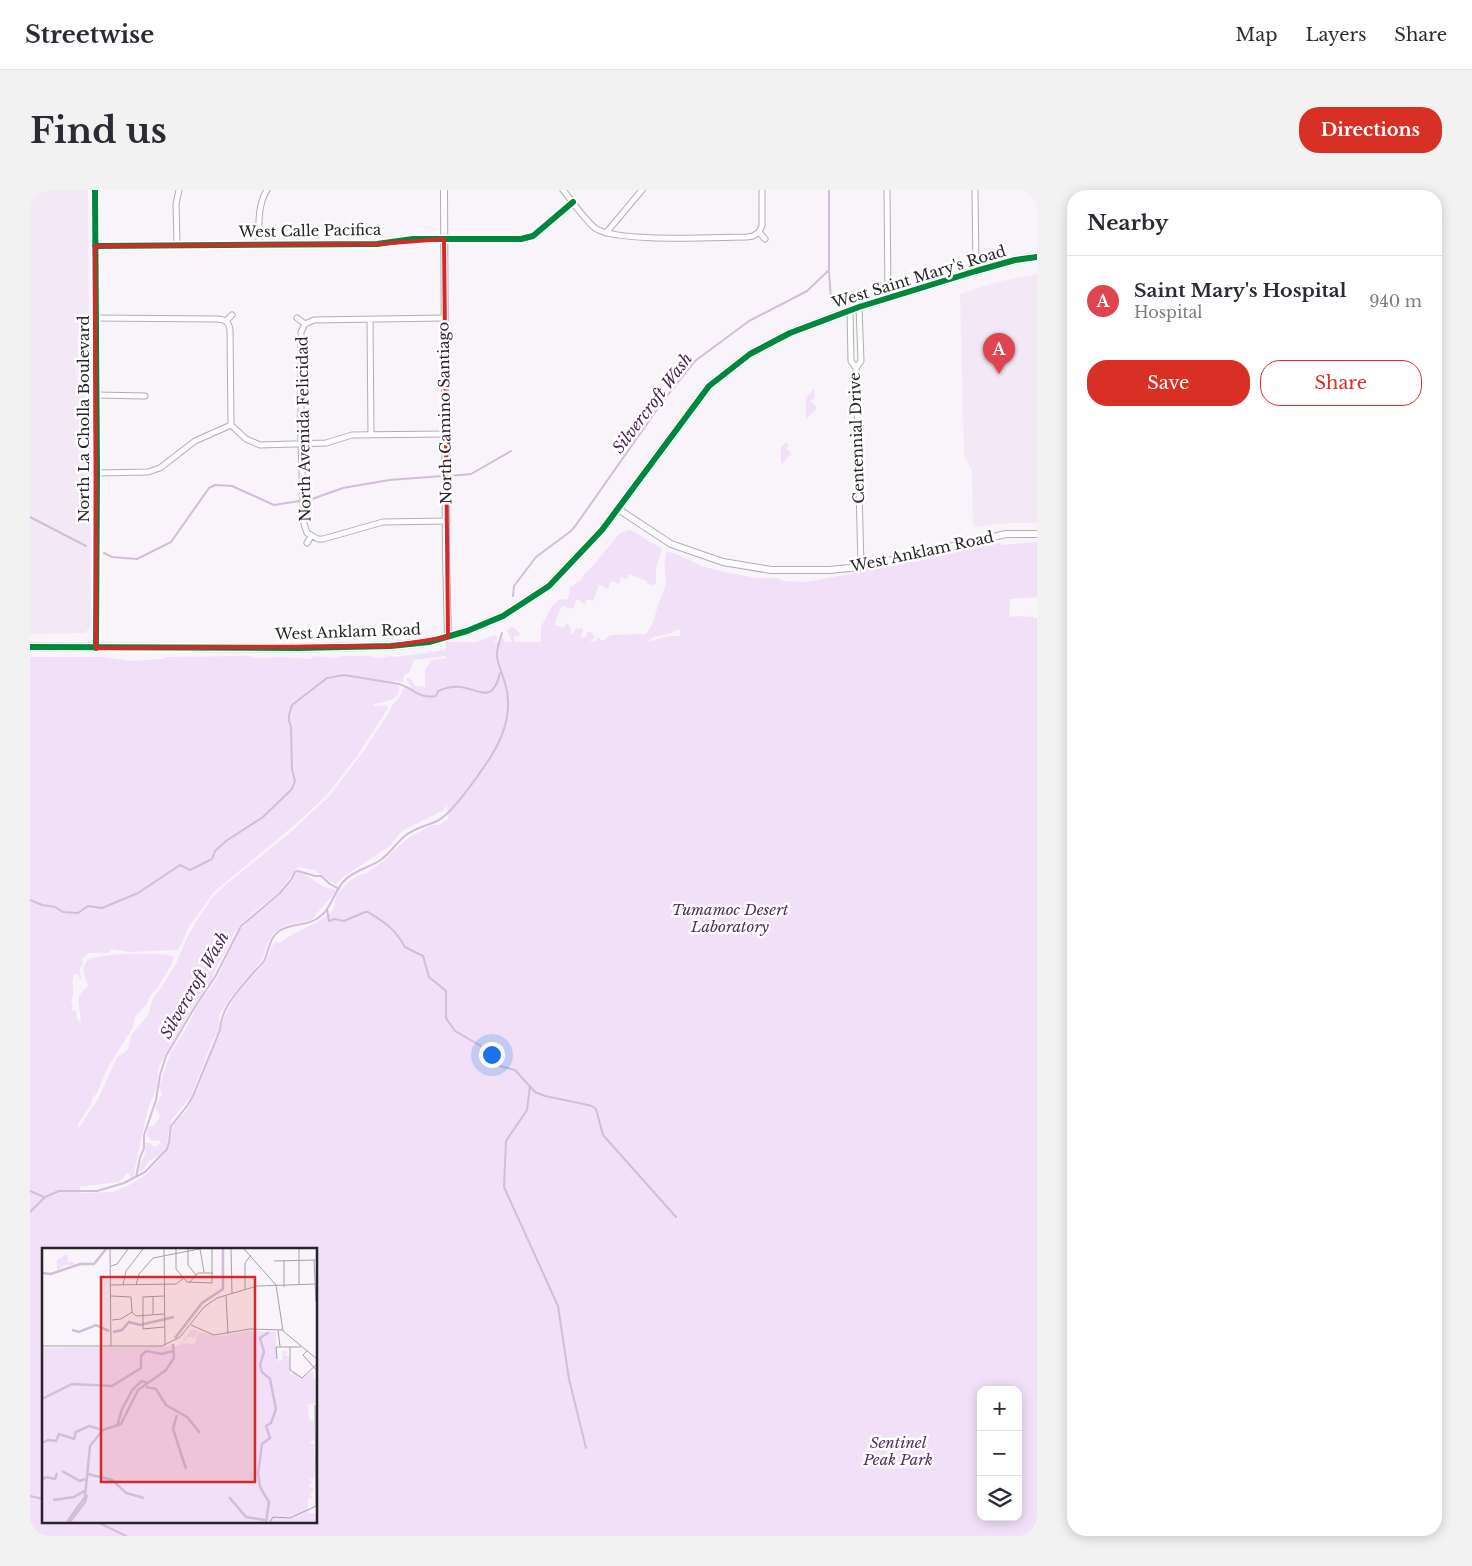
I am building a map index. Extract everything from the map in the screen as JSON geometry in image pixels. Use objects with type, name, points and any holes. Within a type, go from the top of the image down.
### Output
[{"type":"main road","name":"West Saint Mary's Road","points":[[618,509],[708,386],[758,350],[790,333],[860,306],[1015,260],[1037,257]]},
{"type":"main road","name":"West Anklam Road","points":[[30,647],[298,648],[391,646],[429,642],[448,637],[502,616],[549,586],[602,530],[618,509]]},
{"type":"street","name":"North La Cholla Boulevard","points":[[95,190],[97,395],[96,648]]},
{"type":"street","points":[[177,244],[176,204],[179,190]]},
{"type":"street","points":[[259,244],[259,217],[267,190]]},
{"type":"street","name":"North Camino Santiago","points":[[444,190],[448,637]]},
{"type":"street","points":[[563,190],[595,227],[606,233],[626,237],[753,236],[759,232],[762,226],[762,190]]},
{"type":"street","points":[[606,233],[642,190]]},
{"type":"street","points":[[888,190],[888,298]]},
{"type":"street","points":[[975,190],[976,271]]},
{"type":"street","name":"West Calle Pacifica","points":[[95,246],[377,244],[413,239],[521,239],[533,236],[573,202]]},
{"type":"street","points":[[759,232],[765,239]]},
{"type":"street","points":[[856,368],[861,361],[860,306]]},
{"type":"street","name":"Centennial Drive","points":[[850,310],[851,361],[856,368],[861,567]]},
{"type":"street","points":[[226,321],[232,315]]},
{"type":"street","points":[[96,318],[216,318],[226,321],[230,327],[231,424],[246,439],[260,445],[326,443],[352,435],[445,434]]},
{"type":"street","points":[[297,318],[305,324],[314,320],[444,318]]},
{"type":"street","points":[[370,320],[371,434]]},
{"type":"street","name":"North Avenida Felicidad","points":[[305,324],[301,332],[301,444],[304,524],[310,535]]},
{"type":"street","points":[[97,395],[145,396]]},
{"type":"street","points":[[97,473],[148,472],[160,468],[195,441],[231,424]]},
{"type":"street","name":"West Anklam Road","points":[[618,509],[671,544],[723,562],[771,570],[829,570],[861,567],[1006,534],[1037,534]]},
{"type":"street","points":[[307,543],[310,535],[318,539],[330,538],[383,522],[447,521]]},
{"type":"highlighted area","points":[[444,239],[448,637],[391,646],[96,648],[95,246],[377,244]]},
{"type":"shaded area","points":[[30,190],[88,190],[91,626],[85,633],[30,634]]},
{"type":"shaded area","points":[[1037,274],[1037,523],[1010,523],[973,527],[972,471],[964,455],[960,294],[997,282]]},
{"type":"green space","points":[[814,389],[815,399],[810,400],[817,408],[806,419],[806,398]]},
{"type":"green space","points":[[786,442],[789,445],[786,448],[791,454],[781,465],[781,447]]},
{"type":"green space","name":"Tumamoc Desert Laboratory","points":[[629,530],[662,549],[656,568],[656,584],[651,585],[647,581],[629,574],[627,579],[621,577],[619,584],[611,581],[608,589],[599,585],[593,601],[587,599],[585,604],[577,599],[573,609],[562,606],[554,625],[564,628],[566,623],[573,634],[576,629],[582,628],[582,638],[586,637],[587,632],[591,632],[595,637],[590,642],[594,642],[599,637],[603,641],[610,635],[646,634],[654,620],[665,586],[667,552],[674,553],[704,567],[734,574],[757,578],[777,578],[783,581],[807,582],[999,543],[1003,545],[1037,542],[1037,597],[1010,599],[1009,617],[1029,617],[1033,615],[1033,618],[1037,618],[1037,1536],[30,1536],[30,657],[102,657],[130,661],[163,659],[166,657],[250,656],[255,658],[285,657],[310,659],[314,656],[335,658],[342,656],[396,657],[446,650],[446,642],[476,642],[496,635],[497,638],[494,642],[500,642],[502,637],[505,642],[512,642],[507,630],[512,627],[520,634],[519,636],[514,636],[515,642],[541,642],[541,627],[552,606],[559,600],[568,599],[570,588],[582,579],[584,574],[619,534]],"holes":[[[680,629],[680,636],[666,637],[652,641],[644,642],[649,641],[653,637],[672,633]],[[446,656],[446,658],[431,660],[425,669],[425,687],[415,686],[412,680],[406,679],[412,687],[404,687],[399,698],[393,704],[365,749],[331,794],[292,831],[213,897],[187,937],[176,964],[152,1001],[148,1015],[132,1034],[128,1049],[117,1057],[98,1099],[78,1129],[78,1124],[97,1093],[108,1067],[133,1027],[135,1017],[158,987],[172,964],[174,957],[158,954],[130,954],[102,956],[87,961],[84,970],[88,986],[78,998],[81,1023],[77,1019],[76,1011],[71,1011],[73,1005],[71,1001],[73,997],[74,974],[77,974],[82,981],[80,974],[80,967],[83,965],[82,958],[89,953],[109,953],[111,949],[129,952],[177,950],[191,923],[214,892],[298,822],[327,795],[357,756],[388,708],[386,705],[374,706],[373,704],[391,700],[398,694],[399,686],[392,684],[394,681],[402,682],[405,674],[409,673],[414,660]],[[447,804],[448,819],[439,825],[432,825],[410,837],[385,860],[365,874],[359,875],[348,882],[336,896],[334,908],[330,913],[286,938],[281,943],[275,942],[266,961],[238,993],[229,1007],[199,1087],[187,1110],[173,1125],[171,1138],[165,1153],[147,1174],[129,1185],[112,1192],[79,1193],[80,1187],[119,1182],[127,1173],[131,1178],[133,1177],[148,1108],[156,1090],[159,1066],[193,1006],[211,981],[233,935],[240,925],[278,893],[298,867],[314,870],[336,885],[343,877],[390,846],[402,831],[444,810]]]},
{"type":"green space","points":[[300,872],[320,885],[335,889],[335,893],[311,920],[286,925],[274,932],[267,944],[262,960],[230,998],[219,1015],[219,1030],[212,1042],[191,1096],[171,1120],[166,1148],[149,1161],[143,1170],[139,1172],[138,1170],[145,1154],[146,1143],[150,1143],[154,1147],[161,1143],[160,1141],[151,1140],[147,1136],[148,1127],[154,1126],[160,1116],[155,1107],[162,1094],[159,1087],[170,1054],[197,1006],[215,982],[240,930],[250,919],[278,897],[293,881],[295,874]]},
{"type":"waterway","name":"Silvercroft Wash","points":[[513,596],[514,586],[536,557],[571,531],[576,525],[663,401],[695,361],[749,321],[807,291],[829,270],[829,190]]},
{"type":"waterway","points":[[829,272],[831,299]]},
{"type":"waterway","points":[[448,476],[471,474],[511,451]]},
{"type":"waterway","points":[[104,553],[112,557],[137,559],[171,542],[209,488],[215,485],[232,486],[274,505],[312,499],[343,488],[389,480],[443,476]]},
{"type":"waterway","points":[[30,517],[86,546]]},
{"type":"waterway","name":"Silvercroft Wash","points":[[30,1212],[45,1197],[59,1191],[97,1191],[124,1183],[145,1172],[167,1149],[171,1126],[193,1096],[220,1030],[224,1013],[237,991],[264,961],[271,941],[276,934],[290,926],[307,923],[318,918],[326,910],[347,878],[382,859],[406,835],[437,821],[458,802],[490,758],[506,722],[507,693],[497,658],[502,633]]},
{"type":"waterway","points":[[30,900],[42,905],[55,907],[63,912],[78,913],[88,906],[102,908],[138,893],[180,865],[190,870],[212,859],[215,851],[226,841],[263,817],[292,789],[295,781],[292,769],[291,727],[289,721],[292,705],[327,678],[344,675],[399,684],[421,695],[430,697],[436,696],[438,691],[449,687],[490,692],[494,688],[500,673]]},
{"type":"waterway","name":"Silvercroft Wash","points":[[136,1177],[144,1148],[144,1135],[156,1100],[160,1075],[166,1056],[215,977],[241,926],[279,894],[295,872],[321,876],[339,889]]},
{"type":"waterway","points":[[327,909],[329,921],[335,919],[344,921],[368,912],[390,927],[405,947],[423,956],[429,977],[446,991],[446,1018],[455,1031],[481,1046],[489,1063],[515,1070],[535,1092],[592,1106],[596,1109],[603,1135],[676,1217]]},
{"type":"waterway","points":[[530,1086],[527,1110],[506,1141],[504,1187],[558,1306],[569,1379],[586,1448]]},
{"type":"waterway","points":[[30,1191],[44,1197]]},
{"type":"waterway","points":[[30,1496],[42,1499]]},
{"type":"waterway","points":[[101,1524],[126,1536]]},
{"type":"cycle path","points":[[95,190],[96,648]]},
{"type":"cycle path","points":[[95,246],[377,244],[413,239],[521,239],[533,236],[573,202]]},
{"type":"cycle path","points":[[30,647],[298,648],[391,646],[429,642],[467,631],[503,616],[549,586],[602,530],[709,386],[750,354],[790,333],[859,307],[1015,260],[1037,257]]},
{"type":"place","name":"Saint Mary's Hospital","points":[[999,374]]},
{"type":"park label","name":"Sentinel Peak Park","points":[[898,1452]]}]
